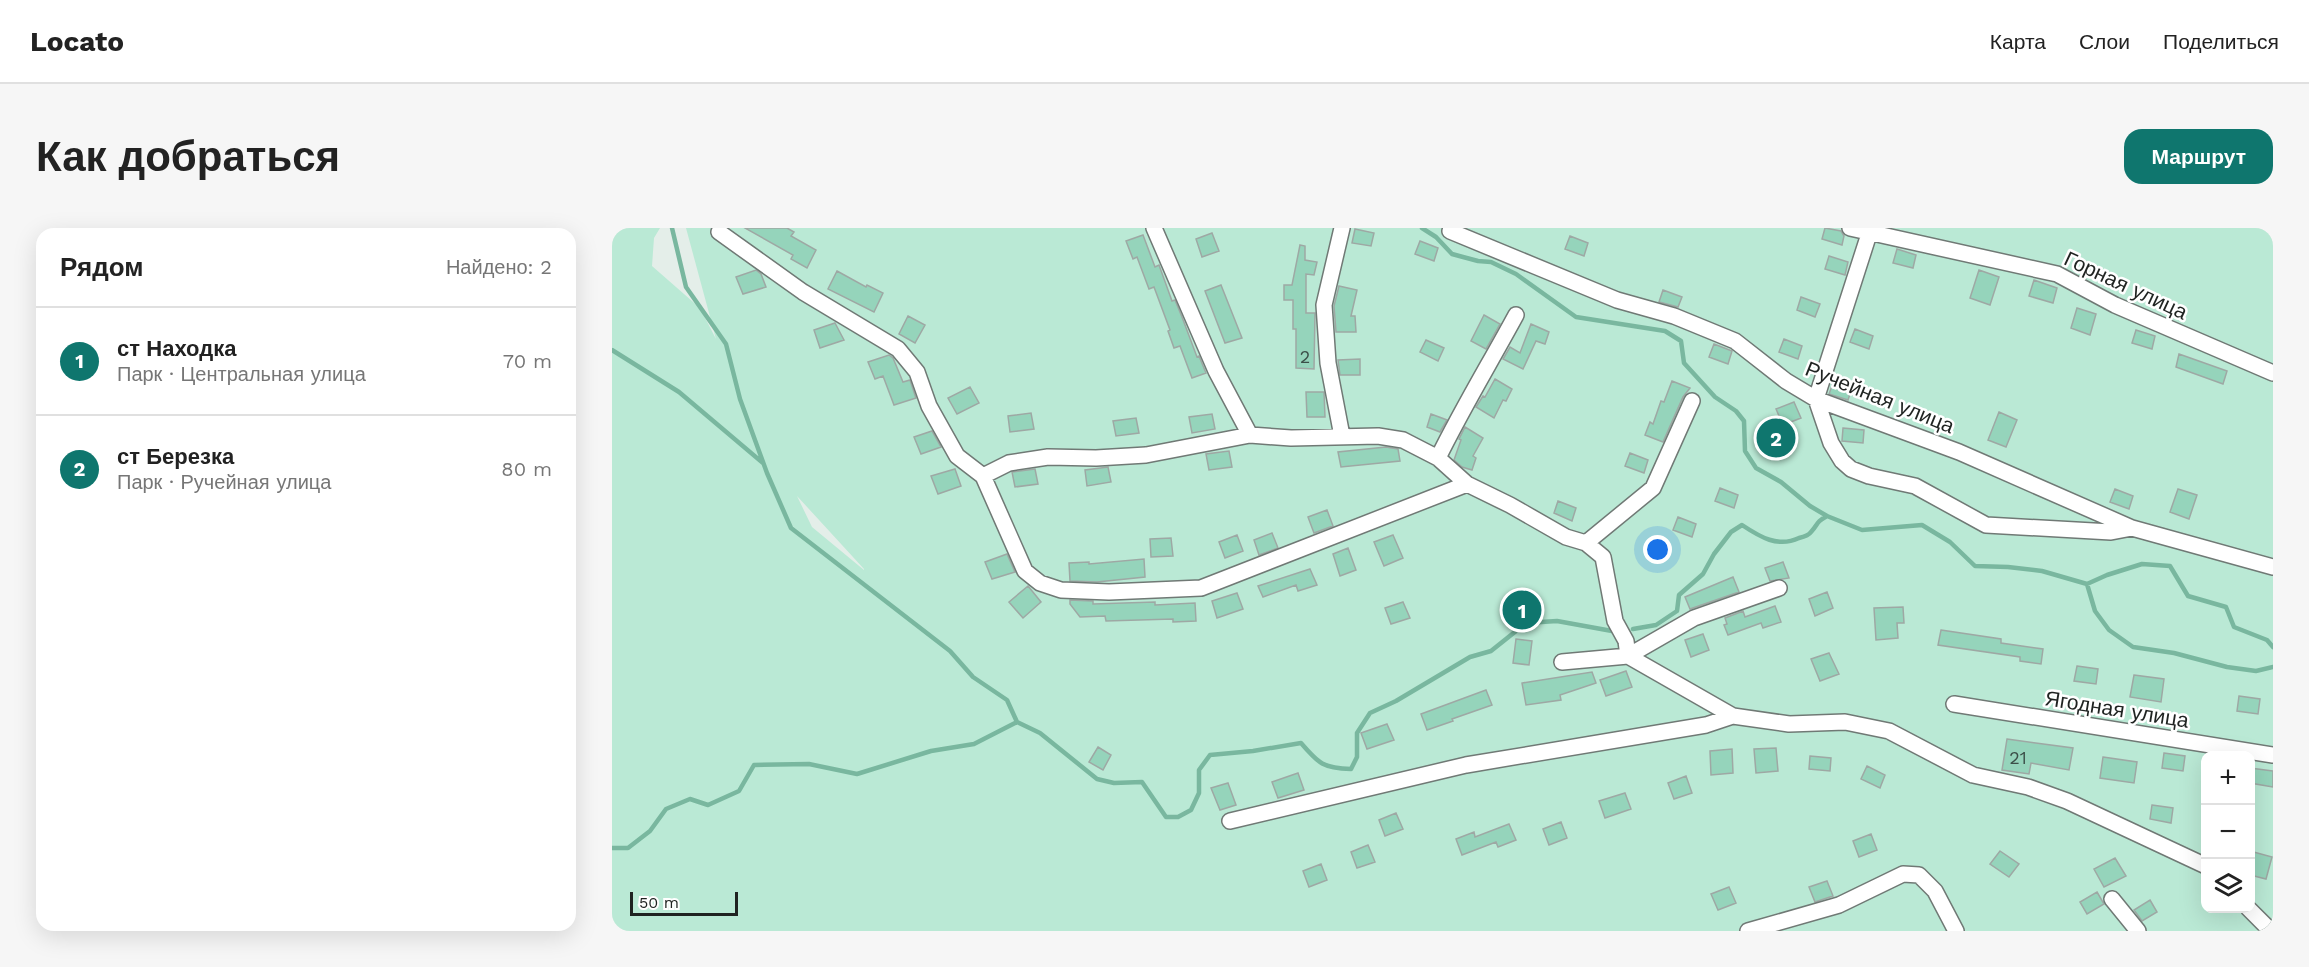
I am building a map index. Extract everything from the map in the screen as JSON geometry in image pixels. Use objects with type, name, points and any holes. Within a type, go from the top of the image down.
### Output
[{"type":"street","points":[[1154,228],[1216,372],[1250,435]]},
{"type":"street","points":[[1342,228],[1323,305],[1328,363],[1342,436]]},
{"type":"street","name":"Горная улица","points":[[1850,228],[2057,274],[2115,305],[2273,373]]},
{"type":"street","name":"Ручейная улица","points":[[1450,231],[1617,300],[1674,316],[1735,341],[1786,381],[1816,399],[1959,452],[2132,528],[2273,567]]},
{"type":"street","points":[[719,232],[803,292],[898,349],[917,372],[929,406],[957,456],[983,476],[1025,571],[1040,583],[1061,590],[1109,592],[1201,588],[1467,484]]},
{"type":"street","points":[[1869,234],[1816,399],[1831,443],[1842,460],[1851,469],[1869,476],[1915,486],[1986,525],[2111,532],[2132,528]]},
{"type":"street","points":[[1438,458],[1462,409],[1489,366],[1516,315]]},
{"type":"street","points":[[1586,543],[1653,488],[1692,401]]},
{"type":"street","points":[[983,476],[1009,463],[1038,458],[1146,455],[1250,435],[1291,438],[1378,436],[1403,440],[1438,458],[1467,484],[1566,537],[1586,543],[1603,557],[1615,621],[1626,641],[1628,656]]},
{"type":"street","points":[[1562,662],[1628,656],[1694,618],[1779,588]]},
{"type":"street","points":[[1628,656],[1733,716],[1789,724],[1845,722],[1889,731],[1973,776],[2028,787],[2067,801],[2201,864]]},
{"type":"street","name":"Ягодная улица","points":[[1954,704],[2273,755]]},
{"type":"street","points":[[1230,821],[1466,765],[1706,725],[1733,716]]},
{"type":"street","points":[[1748,931],[1839,905],[1903,874],[1919,875],[1935,891],[1956,931]]},
{"type":"street","points":[[2112,899],[2138,931]]},
{"type":"street","points":[[2252,913],[2270,929]]},
{"type":"green space","points":[[612,228],[660,228],[654,238],[652,266],[700,308],[716,339],[686,228],[2273,228],[2273,931],[612,931]],"holes":[[[797,496],[864,569],[812,527]]]},
{"type":"building","points":[[745,228],[787,228],[794,232],[791,236],[816,250],[807,268],[791,259],[793,255]]},
{"type":"building","points":[[1825,228],[1841,231],[1844,236],[1842,245],[1822,239]]},
{"type":"building","points":[[1355,229],[1374,233],[1371,246],[1352,243]]},
{"type":"building","points":[[1212,233],[1219,251],[1202,257],[1196,239]]},
{"type":"building","points":[[1143,235],[1155,267],[1159,265],[1172,301],[1175,300],[1197,357],[1199,356],[1206,373],[1192,378],[1180,346],[1174,348],[1168,331],[1170,330],[1154,287],[1149,289],[1137,257],[1133,259],[1126,241]]},
{"type":"building","points":[[1570,236],[1588,243],[1584,256],[1565,249]]},
{"type":"building","points":[[1420,241],[1438,248],[1434,261],[1415,254]]},
{"type":"building","points":[[1300,245],[1305,246],[1305,260],[1317,262],[1314,275],[1306,274],[1306,313],[1315,313],[1314,369],[1296,368],[1293,300],[1284,300],[1284,285],[1292,285]]},
{"type":"building","points":[[1897,249],[1916,255],[1913,268],[1893,263]]},
{"type":"building","points":[[1829,256],[1848,262],[1845,275],[1825,269]]},
{"type":"building","points":[[756,270],[761,274],[766,287],[743,294],[736,277]]},
{"type":"building","points":[[1979,270],[1999,277],[1990,305],[1970,298]]},
{"type":"building","points":[[837,271],[866,287],[867,285],[883,293],[874,312],[828,289]]},
{"type":"building","points":[[2034,280],[2057,288],[2053,303],[2029,296]]},
{"type":"building","points":[[1221,285],[1242,338],[1225,343],[1205,291]]},
{"type":"building","points":[[1339,286],[1357,290],[1351,316],[1355,316],[1356,332],[1336,332],[1334,306]]},
{"type":"building","points":[[1663,290],[1682,297],[1678,307],[1659,302]]},
{"type":"building","points":[[1801,297],[1820,304],[1815,317],[1797,310]]},
{"type":"building","points":[[2077,308],[2096,314],[2090,335],[2071,328]]},
{"type":"building","points":[[1484,315],[1500,324],[1486,349],[1471,341]]},
{"type":"building","points":[[908,316],[925,325],[915,343],[899,334]]},
{"type":"building","points":[[835,323],[844,340],[820,348],[814,330]]},
{"type":"building","points":[[1531,324],[1549,332],[1545,344],[1536,341],[1523,369],[1503,359],[1510,347],[1520,353]]},
{"type":"building","points":[[1855,329],[1873,336],[1869,349],[1850,342]]},
{"type":"building","points":[[2136,330],[2155,336],[2152,349],[2132,343]]},
{"type":"building","points":[[1784,339],[1802,346],[1798,359],[1779,352]]},
{"type":"building","points":[[1426,340],[1444,348],[1438,361],[1420,352]]},
{"type":"building","points":[[1714,344],[1732,351],[1728,364],[1709,357]]},
{"type":"building","points":[[2179,354],[2227,371],[2223,384],[2176,367]]},
{"type":"building","points":[[889,355],[893,358],[903,382],[910,380],[916,398],[894,405],[883,376],[875,379],[868,362]]},
{"type":"building","points":[[1360,359],[1360,375],[1340,375],[1338,360]]},
{"type":"building","points":[[1495,379],[1512,389],[1506,401],[1503,400],[1494,418],[1476,407],[1483,396],[1485,397]]},
{"type":"building","points":[[1672,381],[1690,388],[1683,397],[1663,442],[1645,435],[1650,422],[1653,424],[1661,401],[1664,402]]},
{"type":"building","points":[[1833,383],[1851,391],[1848,400],[1829,394]]},
{"type":"building","points":[[970,387],[979,403],[957,414],[948,398]]},
{"type":"building","points":[[1306,392],[1324,392],[1325,417],[1307,417]]},
{"type":"building","points":[[1794,402],[1801,418],[1783,425],[1776,409]]},
{"type":"building","points":[[1999,412],[2017,420],[2006,447],[1988,440]]},
{"type":"building","points":[[1031,413],[1034,429],[1010,432],[1008,416]]},
{"type":"building","points":[[1212,414],[1215,429],[1192,433],[1189,417]]},
{"type":"building","points":[[1431,414],[1447,420],[1440,432],[1427,427]]},
{"type":"building","points":[[1136,418],[1139,433],[1116,436],[1113,421]]},
{"type":"building","points":[[1465,427],[1483,438],[1473,456],[1476,458],[1472,470],[1462,467],[1454,460],[1461,440],[1459,439]]},
{"type":"building","points":[[1843,428],[1864,430],[1863,443],[1842,441]]},
{"type":"building","points":[[932,431],[941,447],[921,454],[914,437]]},
{"type":"building","points":[[1386,447],[1398,449],[1400,461],[1341,467],[1338,452]]},
{"type":"building","points":[[1229,451],[1232,467],[1209,470],[1206,454]]},
{"type":"building","points":[[1630,453],[1648,460],[1644,473],[1625,466]]},
{"type":"building","points":[[1108,467],[1111,482],[1087,486],[1085,470]]},
{"type":"building","points":[[955,469],[961,486],[938,494],[931,476]]},
{"type":"building","points":[[1035,469],[1038,484],[1015,487],[1012,472]]},
{"type":"building","points":[[1720,488],[1738,495],[1734,508],[1715,501]]},
{"type":"building","points":[[2115,489],[2133,496],[2129,509],[2110,502]]},
{"type":"building","points":[[2178,489],[2197,495],[2189,519],[2170,512]]},
{"type":"building","points":[[1558,501],[1576,508],[1572,521],[1554,513]]},
{"type":"building","points":[[1327,510],[1333,526],[1314,533],[1308,517]]},
{"type":"building","points":[[1678,517],[1696,524],[1692,537],[1673,530]]},
{"type":"building","points":[[1272,533],[1278,548],[1259,555],[1254,540]]},
{"type":"building","points":[[1237,535],[1243,551],[1225,558],[1219,542]]},
{"type":"building","points":[[1393,535],[1403,558],[1384,566],[1374,542]]},
{"type":"building","points":[[1171,538],[1173,556],[1151,557],[1150,539]]},
{"type":"building","points":[[1348,548],[1356,570],[1340,576],[1333,554]]},
{"type":"building","points":[[1007,554],[1015,572],[992,579],[985,562]]},
{"type":"building","points":[[1144,559],[1145,577],[1097,582],[1070,581],[1069,563],[1089,562],[1089,564]]},
{"type":"building","points":[[1783,562],[1789,578],[1770,581],[1765,568]]},
{"type":"building","points":[[1310,569],[1317,585],[1298,591],[1296,585],[1263,597],[1258,586]]},
{"type":"building","points":[[1733,577],[1739,592],[1690,609],[1685,597]]},
{"type":"building","points":[[1028,586],[1041,602],[1023,618],[1009,602]]},
{"type":"building","points":[[1827,592],[1833,608],[1815,616],[1809,599]]},
{"type":"building","points":[[1237,593],[1243,609],[1217,618],[1212,601]]},
{"type":"building","points":[[1070,600],[1093,601],[1093,604],[1195,603],[1196,621],[1173,622],[1173,619],[1106,621],[1105,616],[1080,617],[1070,604]]},
{"type":"building","points":[[1403,602],[1410,618],[1391,624],[1385,608]]},
{"type":"building","points":[[1775,606],[1781,622],[1763,628],[1761,623],[1728,635],[1724,625],[1727,624],[1725,618],[1743,611],[1745,617]]},
{"type":"building","points":[[1903,607],[1904,623],[1897,623],[1898,638],[1876,640],[1874,608]]},
{"type":"building","points":[[1941,630],[2001,639],[2001,643],[2043,649],[2041,664],[2020,661],[2020,657],[1938,645]]},
{"type":"building","points":[[1703,634],[1709,650],[1691,657],[1685,640]]},
{"type":"building","points":[[1516,639],[1532,641],[1529,665],[1513,663]]},
{"type":"building","points":[[1829,653],[1839,674],[1820,681],[1811,659]]},
{"type":"building","points":[[2077,666],[2098,669],[2096,684],[2074,681]]},
{"type":"building","points":[[1626,671],[1632,687],[1606,696],[1600,680]]},
{"type":"building","points":[[1592,672],[1596,683],[1560,695],[1561,700],[1526,705],[1522,683]]},
{"type":"building","points":[[2134,675],[2164,679],[2161,702],[2130,697]]},
{"type":"building","points":[[1486,690],[1492,705],[1427,730],[1421,714]]},
{"type":"building","points":[[2239,696],[2260,699],[2258,714],[2237,711]]},
{"type":"building","points":[[1387,724],[1394,740],[1367,749],[1361,733]]},
{"type":"building","points":[[2007,739],[2073,748],[2069,770],[2031,763],[2029,774],[2002,770]]},
{"type":"building","points":[[1098,747],[1111,755],[1103,770],[1089,762]]},
{"type":"building","points":[[1776,748],[1778,771],[1756,773],[1754,749]]},
{"type":"building","points":[[1732,749],[1733,773],[1711,775],[1710,751]]},
{"type":"building","points":[[2164,753],[2185,756],[2183,771],[2162,768]]},
{"type":"building","points":[[1810,756],[1831,758],[1830,771],[1809,769]]},
{"type":"building","points":[[2103,757],[2137,762],[2134,783],[2100,778]]},
{"type":"building","points":[[1867,766],[1885,775],[1880,788],[1861,779]]},
{"type":"building","points":[[2255,769],[2273,771],[2273,787],[2255,784]]},
{"type":"building","points":[[1298,773],[1304,790],[1278,798],[1272,782]]},
{"type":"building","points":[[1686,776],[1692,793],[1674,799],[1668,783]]},
{"type":"building","points":[[1228,783],[1236,805],[1220,810],[1211,788]]},
{"type":"building","points":[[1625,793],[1631,809],[1605,818],[1599,801]]},
{"type":"building","points":[[2152,805],[2173,808],[2171,823],[2150,819]]},
{"type":"building","points":[[1396,813],[1403,829],[1385,836],[1379,820]]},
{"type":"building","points":[[1561,822],[1567,838],[1549,845],[1543,829]]},
{"type":"building","points":[[1509,824],[1516,840],[1498,847],[1496,842],[1462,855],[1456,839],[1474,832],[1475,837]]},
{"type":"building","points":[[1871,834],[1877,850],[1859,857],[1853,841]]},
{"type":"building","points":[[1368,845],[1375,862],[1357,868],[1351,852]]},
{"type":"building","points":[[2000,851],[2019,864],[2009,877],[1990,864]]},
{"type":"building","points":[[2255,852],[2272,857],[2266,879],[2255,876]]},
{"type":"building","points":[[2115,858],[2126,876],[2104,887],[2094,869]]},
{"type":"building","points":[[1321,864],[1327,880],[1309,887],[1303,871]]},
{"type":"building","points":[[1827,881],[1833,896],[1815,902],[1809,887]]},
{"type":"building","points":[[1729,887],[1736,903],[1718,910],[1711,894]]},
{"type":"building","points":[[2097,892],[2104,904],[2087,914],[2080,902]]},
{"type":"building","points":[[2150,900],[2157,912],[2142,921],[2134,910]]},
{"type":"waterway","points":[[672,228],[686,287],[726,344],[740,399],[767,473],[791,528],[950,651],[973,677],[1007,700],[1017,722],[1040,733],[1097,779],[1114,783],[1142,782],[1166,817],[1178,817],[1191,810],[1199,793],[1199,770],[1210,755],[1301,743],[1312,756],[1322,763],[1351,769],[1357,757],[1357,733],[1370,713],[1396,701],[1470,657],[1491,651],[1526,623],[1557,621],[1612,631]]},
{"type":"waterway","points":[[1422,228],[1436,237],[1452,254],[1491,262],[1516,274],[1576,317],[1665,331],[1681,341],[1684,363],[1715,397],[1736,411],[1744,421],[1745,451],[1756,468],[1781,482],[1810,506],[1827,516]]},
{"type":"waterway","points":[[612,350],[679,392],[763,463]]},
{"type":"waterway","points":[[1633,629],[1656,625],[1677,611],[1679,595],[1703,574],[1714,554],[1731,532],[1742,525],[1769,540],[1784,542],[1807,535],[1827,516],[1862,530],[1922,525],[1950,542],[1975,566],[2042,571],[2087,584],[2142,564],[2170,566],[2188,596],[2226,607],[2234,627],[2267,640],[2273,647]]},
{"type":"waterway","points":[[2087,584],[2095,611],[2109,630],[2133,647],[2174,653],[2227,667],[2256,671],[2273,667]]},
{"type":"waterway","points":[[612,848],[628,848],[650,831],[666,809],[690,799],[708,805],[739,791],[754,765],[809,764],[857,774],[931,751],[974,744],[1017,722]]},
{"type":"place","name":"ст Березка","points":[[1776,438]]},
{"type":"place","name":"ст Находка","points":[[1522,610]]}]
